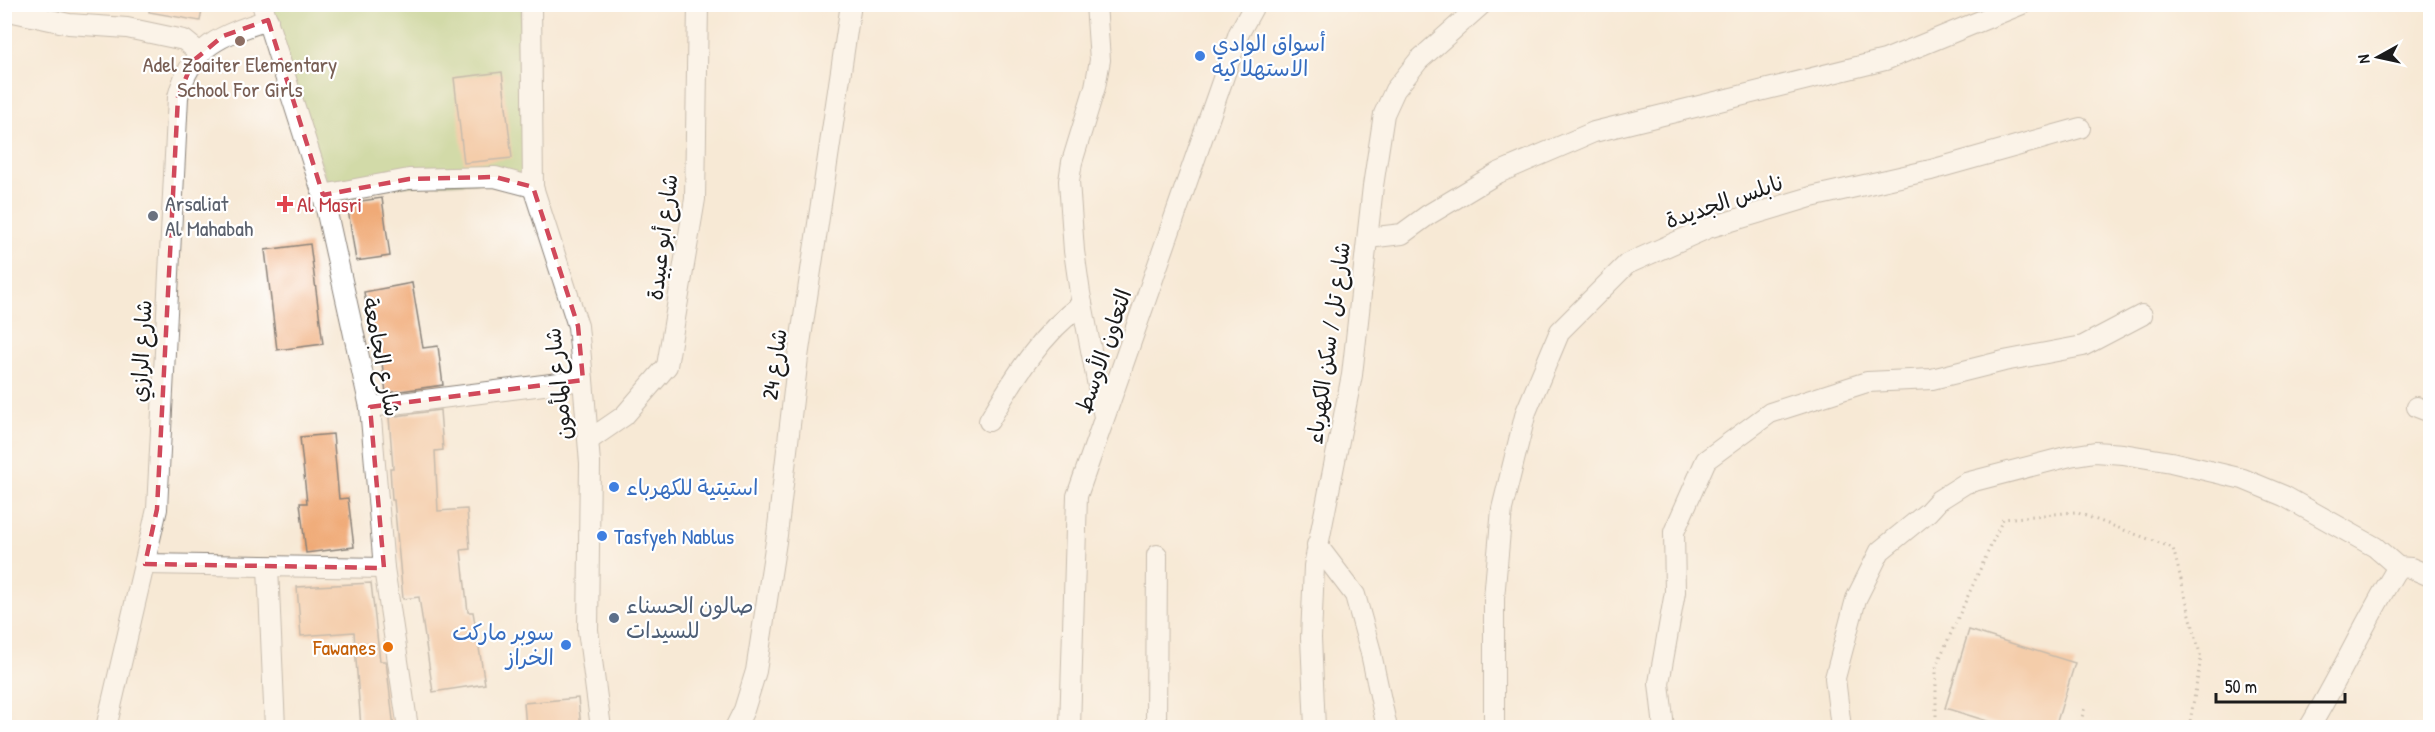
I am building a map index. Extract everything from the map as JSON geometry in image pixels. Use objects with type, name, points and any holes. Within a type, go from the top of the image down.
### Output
[{"type":"street","name":"شارع المأمون","points":[[531,4],[533,187],[578,326],[589,440],[588,630],[601,728]]},
{"type":"street","name":"شارع أبو عبيدة","points":[[589,440],[624,416],[667,366],[695,199],[698,4]]},
{"type":"street","name":"شارع 24","points":[[735,728],[744,710],[756,671],[777,536],[798,357],[851,4]]},
{"type":"street","points":[[1096,4],[1100,60],[1095,87],[1069,173],[1073,240],[1082,304],[1105,418]]},
{"type":"street","name":"التعاون الأوسط","points":[[1070,728],[1077,496],[1239,33],[1255,4]]},
{"type":"street","name":"شارع تل / سكن الكهرباء","points":[[1314,728],[1311,638],[1317,545],[1347,407],[1377,153],[1384,114],[1391,96],[1419,60],[1482,4]]},
{"type":"street","points":[[1368,238],[1402,234],[1428,215],[1498,173],[1594,132],[1886,60],[2022,4]]},
{"type":"street","points":[[4,10],[69,24],[127,28],[184,40],[200,53]]},
{"type":"street","name":"شارع الرازي","points":[[106,728],[157,509],[178,97],[186,72],[200,53],[223,36],[265,12]]},
{"type":"street","name":"شارع الجامعة","points":[[265,12],[323,195],[370,407],[384,568],[408,728]]},
{"type":"street","name":"نابلس الجديدة","points":[[1494,728],[1494,598],[1502,508],[1526,412],[1560,331],[1628,264],[1708,228],[1811,198],[1931,170],[2080,128]]},
{"type":"street","points":[[323,195],[409,179],[495,177],[533,187]]},
{"type":"street","points":[[989,421],[1010,384],[1032,354],[1061,319],[1082,304]]},
{"type":"street","points":[[1664,728],[1659,683],[1675,592],[1674,532],[1706,460],[1770,413],[1867,382],[1932,379],[2004,361],[2084,346],[2142,315]]},
{"type":"street","points":[[370,407],[583,380]]},
{"type":"street","points":[[1841,728],[1835,678],[1856,599],[1880,550],[1928,512],[1939,500],[1966,483],[2070,456],[2096,452],[2123,454],[2171,462],[2242,479],[2284,496],[2375,548],[2398,567],[2410,568],[2430,576]]},
{"type":"street","points":[[1317,545],[1355,596],[1370,649],[1387,728]]},
{"type":"street","points":[[1156,728],[1157,555]]},
{"type":"street","points":[[145,564],[384,568]]},
{"type":"street","points":[[268,567],[275,728]]},
{"type":"street","points":[[2309,728],[2398,567]]},
{"type":"path","points":[[1936,728],[1935,666],[2003,519],[2075,512],[2173,548],[2200,658],[2189,728]]},
{"type":"path","points":[[2079,728],[2085,707]]},
{"type":"highlighted area","points":[[268,20],[323,195],[409,179],[495,177],[533,187],[578,326],[583,380],[370,407],[384,568],[145,564],[157,509],[178,97],[193,61],[223,36]]},
{"type":"green space","points":[[267,5],[522,5],[524,179],[329,189]]},
{"type":"building","points":[[150,4],[203,4],[200,21],[149,12]]},
{"type":"building","points":[[502,72],[512,158],[464,163],[454,78]]},
{"type":"building","points":[[382,198],[390,256],[356,261],[347,203]]},
{"type":"building","points":[[310,244],[323,344],[277,350],[265,250]]},
{"type":"building","points":[[412,283],[423,348],[438,346],[443,385],[386,393],[378,333],[371,334],[364,292]]},
{"type":"building","points":[[440,410],[443,450],[435,451],[438,511],[467,509],[470,549],[461,550],[468,612],[473,612],[485,684],[433,692],[419,597],[403,599],[394,500],[392,500],[390,468],[393,468],[389,417]]},
{"type":"building","points":[[333,434],[339,499],[348,498],[354,547],[306,553],[300,503],[307,503],[300,437]]},
{"type":"building","points":[[371,583],[380,661],[386,661],[394,728],[361,728],[354,632],[301,636],[297,587]]},
{"type":"building","points":[[1969,630],[2075,663],[2055,728],[2010,728],[1945,708]]},
{"type":"building","points":[[578,698],[581,728],[526,728],[524,703]]},
{"type":"place","name":"Adel Zoaiter Elementary School For Girls","points":[[240,41]]},
{"type":"place","name":"أسواق الوادي الاستهلاكيه","points":[[1200,56]]},
{"type":"place","name":"Al Masri","points":[[285,204]]},
{"type":"place","name":"Arsaliat Al Mahabah","points":[[153,216]]},
{"type":"place","name":"استيتية للكهرباء","points":[[614,487]]},
{"type":"place","name":"Tasfyeh Nablus","points":[[602,536]]},
{"type":"place","name":"صالون الحسناء للسيدات","points":[[614,618]]},
{"type":"place","name":"سوبر ماركت الخراز","points":[[566,645]]},
{"type":"place","name":"Fawanes","points":[[388,647]]}]
